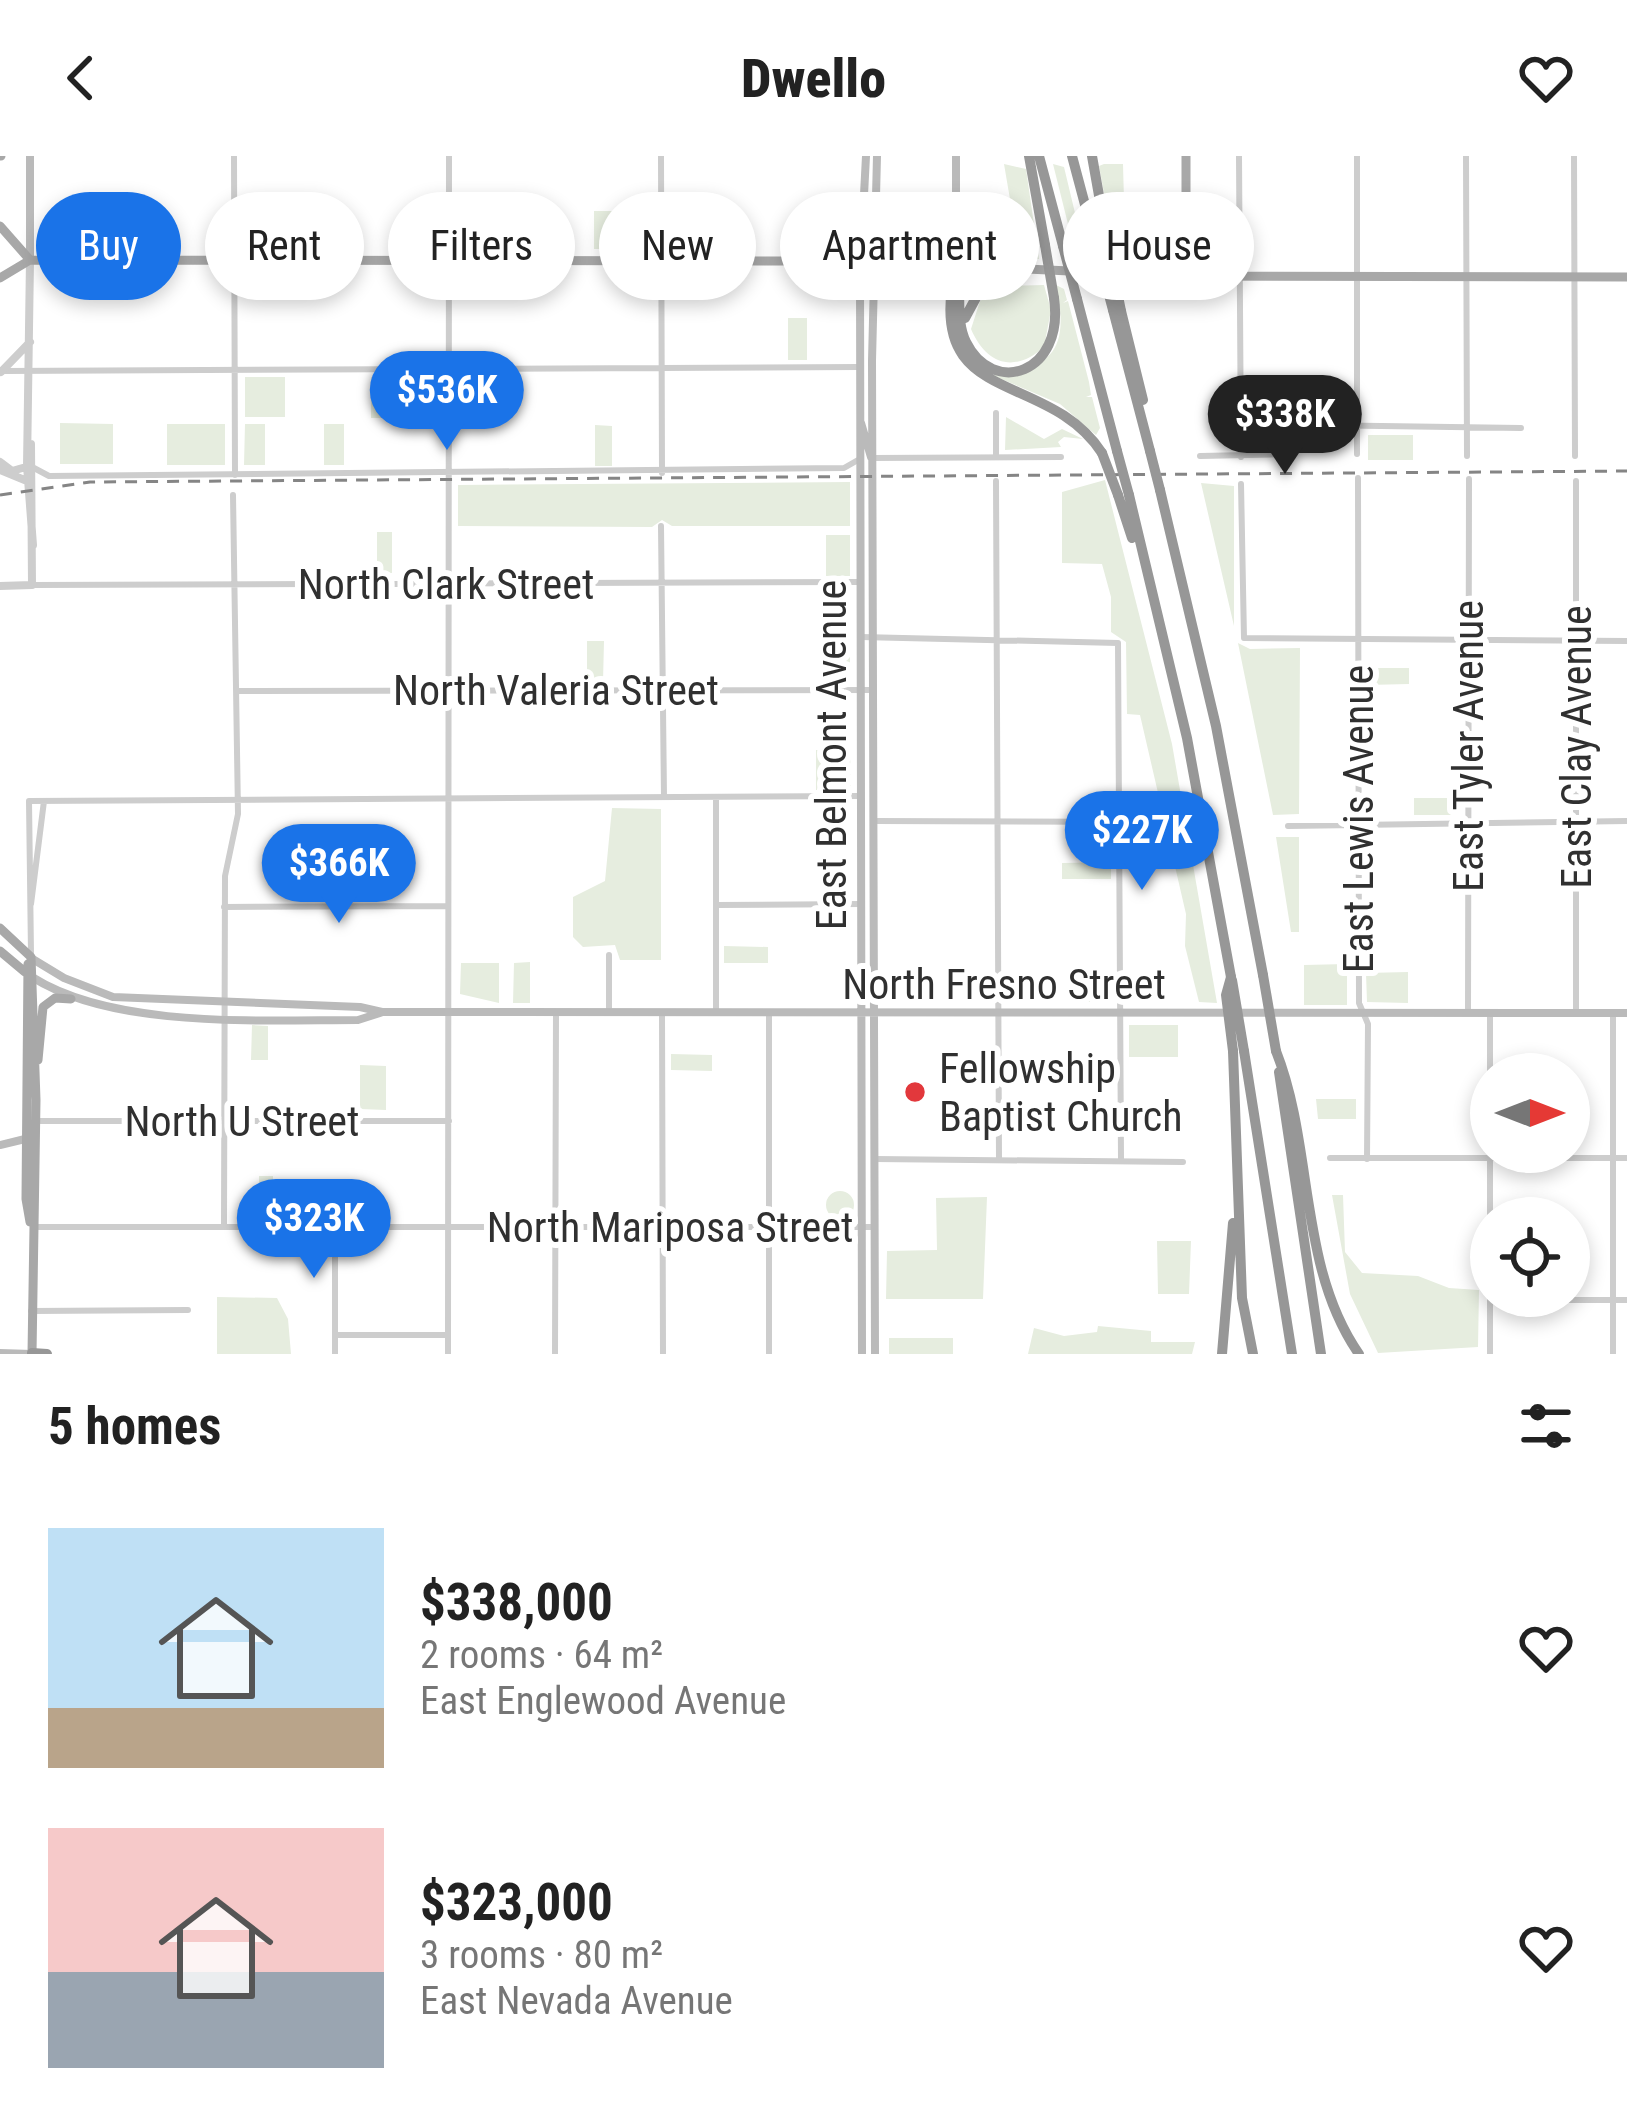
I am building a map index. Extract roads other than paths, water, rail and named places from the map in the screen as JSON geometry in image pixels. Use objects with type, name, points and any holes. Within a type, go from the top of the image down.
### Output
[{"type":"highway","points":[[1029,156],[1063,246],[1117,451],[1123,495],[1154,604],[1206,831],[1232,977],[1226,995],[1292,1354]]},
{"type":"highway","points":[[960,300],[965,339],[990,367],[1032,366],[1054,341],[1039,156]]},
{"type":"highway","points":[[1072,156],[1083,192]]},
{"type":"highway","points":[[1092,156],[1096,192]]},
{"type":"highway","points":[[953,300],[951,327],[960,356],[979,375],[1073,421],[1102,453],[1123,495]]},
{"type":"highway","points":[[965,339],[972,300]]},
{"type":"highway","points":[[1115,300],[1216,726],[1276,1052],[1321,1354]]},
{"type":"highway","points":[[1238,1051],[1242,1298],[1252,1354]]},
{"type":"highway","points":[[1276,1052],[1289,1085],[1327,1282],[1359,1354]]},
{"type":"highway","points":[[1222,1354],[1239,1154]]},
{"type":"highway","points":[[32,1354],[47,1354]]},
{"type":"main road","points":[[30,156],[30,260]]},
{"type":"main road","name":"East Belmont Avenue","points":[[864,192],[866,156]]},
{"type":"main road","name":"East Belmont Avenue","points":[[876,192],[877,156]]},
{"type":"main road","points":[[956,156],[956,192]]},
{"type":"main road","points":[[1186,156],[1186,192]]},
{"type":"main road","points":[[0,226],[30,260]]},
{"type":"main road","points":[[0,278],[30,260],[205,262]]},
{"type":"main road","points":[[1254,277],[1627,277]]},
{"type":"main road","name":"East Belmont Avenue","points":[[860,300],[862,1354]]},
{"type":"main road","name":"East Belmont Avenue","points":[[873,300],[875,1354]]},
{"type":"main road","points":[[860,422],[872,458]]},
{"type":"main road","points":[[0,928],[31,957],[25,1139],[26,1206],[32,1228]]},
{"type":"main road","points":[[0,951],[29,975],[36,1072],[32,1354],[0,1354]]},
{"type":"main road","name":"North Fresno Street","points":[[31,957],[64,978],[113,997],[359,1006],[382,1012],[1627,1013]]},
{"type":"main road","name":"North Fresno Street","points":[[29,975],[71,999],[127,1013],[358,1020],[382,1012]]},
{"type":"main road","points":[[36,1072],[43,1007],[50,1000],[71,999]]},
{"type":"main road","points":[[25,1061],[36,1121]]},
{"type":"main road","points":[[0,1145],[25,1139]]},
{"type":"main road","points":[[25,1139],[36,1194]]},
{"type":"street","points":[[234,156],[234,192]]},
{"type":"street","points":[[449,156],[449,192]]},
{"type":"street","points":[[661,156],[661,192]]},
{"type":"street","points":[[1239,156],[1239,192]]},
{"type":"street","points":[[1357,156],[1357,454]]},
{"type":"street","points":[[1466,156],[1467,456]]},
{"type":"street","points":[[1574,156],[1575,456]]},
{"type":"street","points":[[0,586],[32,585],[30,260]]},
{"type":"street","points":[[234,300],[235,475]]},
{"type":"street","points":[[448,1354],[449,300]]},
{"type":"street","points":[[661,300],[662,473]]},
{"type":"street","points":[[1240,300],[1241,458]]},
{"type":"street","points":[[0,373],[31,340]]},
{"type":"street","points":[[0,373],[872,367]]},
{"type":"street","points":[[996,413],[996,457]]},
{"type":"street","points":[[1200,456],[1289,454],[1311,425],[1521,428]]},
{"type":"street","points":[[0,466],[12,471],[31,467],[49,476],[662,473],[844,468],[860,457]]},
{"type":"street","points":[[872,458],[1060,457]]},
{"type":"street","points":[[0,466],[27,482]]},
{"type":"street","points":[[31,467],[27,482],[33,545]]},
{"type":"street","name":"East Lewis Avenue","points":[[1358,478],[1359,1003],[1368,1024],[1367,1159]]},
{"type":"street","name":"East Tyler Avenue","points":[[1468,479],[1468,1013]]},
{"type":"street","points":[[996,481],[999,1159]]},
{"type":"street","name":"East Clay Avenue","points":[[1576,481],[1576,1013]]},
{"type":"street","points":[[1241,484],[1244,638],[1627,641]]},
{"type":"street","points":[[224,1227],[224,907],[238,799],[233,495]]},
{"type":"street","points":[[661,526],[664,797]]},
{"type":"street","name":"North Clark Street","points":[[32,585],[860,582]]},
{"type":"street","points":[[861,637],[1117,642],[1120,1159]]},
{"type":"street","name":"North Valeria Street","points":[[238,691],[873,690]]},
{"type":"street","points":[[31,957],[29,801],[861,796]]},
{"type":"street","points":[[716,797],[716,1013]]},
{"type":"street","points":[[31,904],[44,801]]},
{"type":"street","points":[[875,821],[1161,822]]},
{"type":"street","points":[[1288,826],[1358,821],[1627,821]]},
{"type":"street","points":[[716,904],[862,904]]},
{"type":"street","points":[[224,907],[450,906]]},
{"type":"street","points":[[609,955],[609,1013]]},
{"type":"street","points":[[555,1354],[556,1013]]},
{"type":"street","points":[[662,1013],[663,1354]]},
{"type":"street","points":[[1490,1013],[1490,1053]]},
{"type":"street","points":[[1613,1013],[1613,1354]]},
{"type":"street","points":[[769,1014],[769,1354]]},
{"type":"street","name":"North U Street","points":[[36,1121],[448,1121]]},
{"type":"street","points":[[1330,1158],[1470,1158]]},
{"type":"street","points":[[1590,1158],[1627,1158]]},
{"type":"street","points":[[875,1159],[1183,1162]]},
{"type":"street","points":[[335,1227],[335,1354]]},
{"type":"street","name":"North Mariposa Street","points":[[32,1228],[875,1227]]},
{"type":"street","points":[[1590,1300],[1627,1300]]},
{"type":"street","points":[[32,1311],[188,1310]]},
{"type":"street","points":[[1490,1317],[1490,1354]]},
{"type":"street","points":[[335,1335],[448,1335]]},
{"type":"railway","points":[[0,495],[90,482],[1627,471]]},
{"type":"place","name":"Fellowship Baptist Church","points":[[915,1092]]}]
